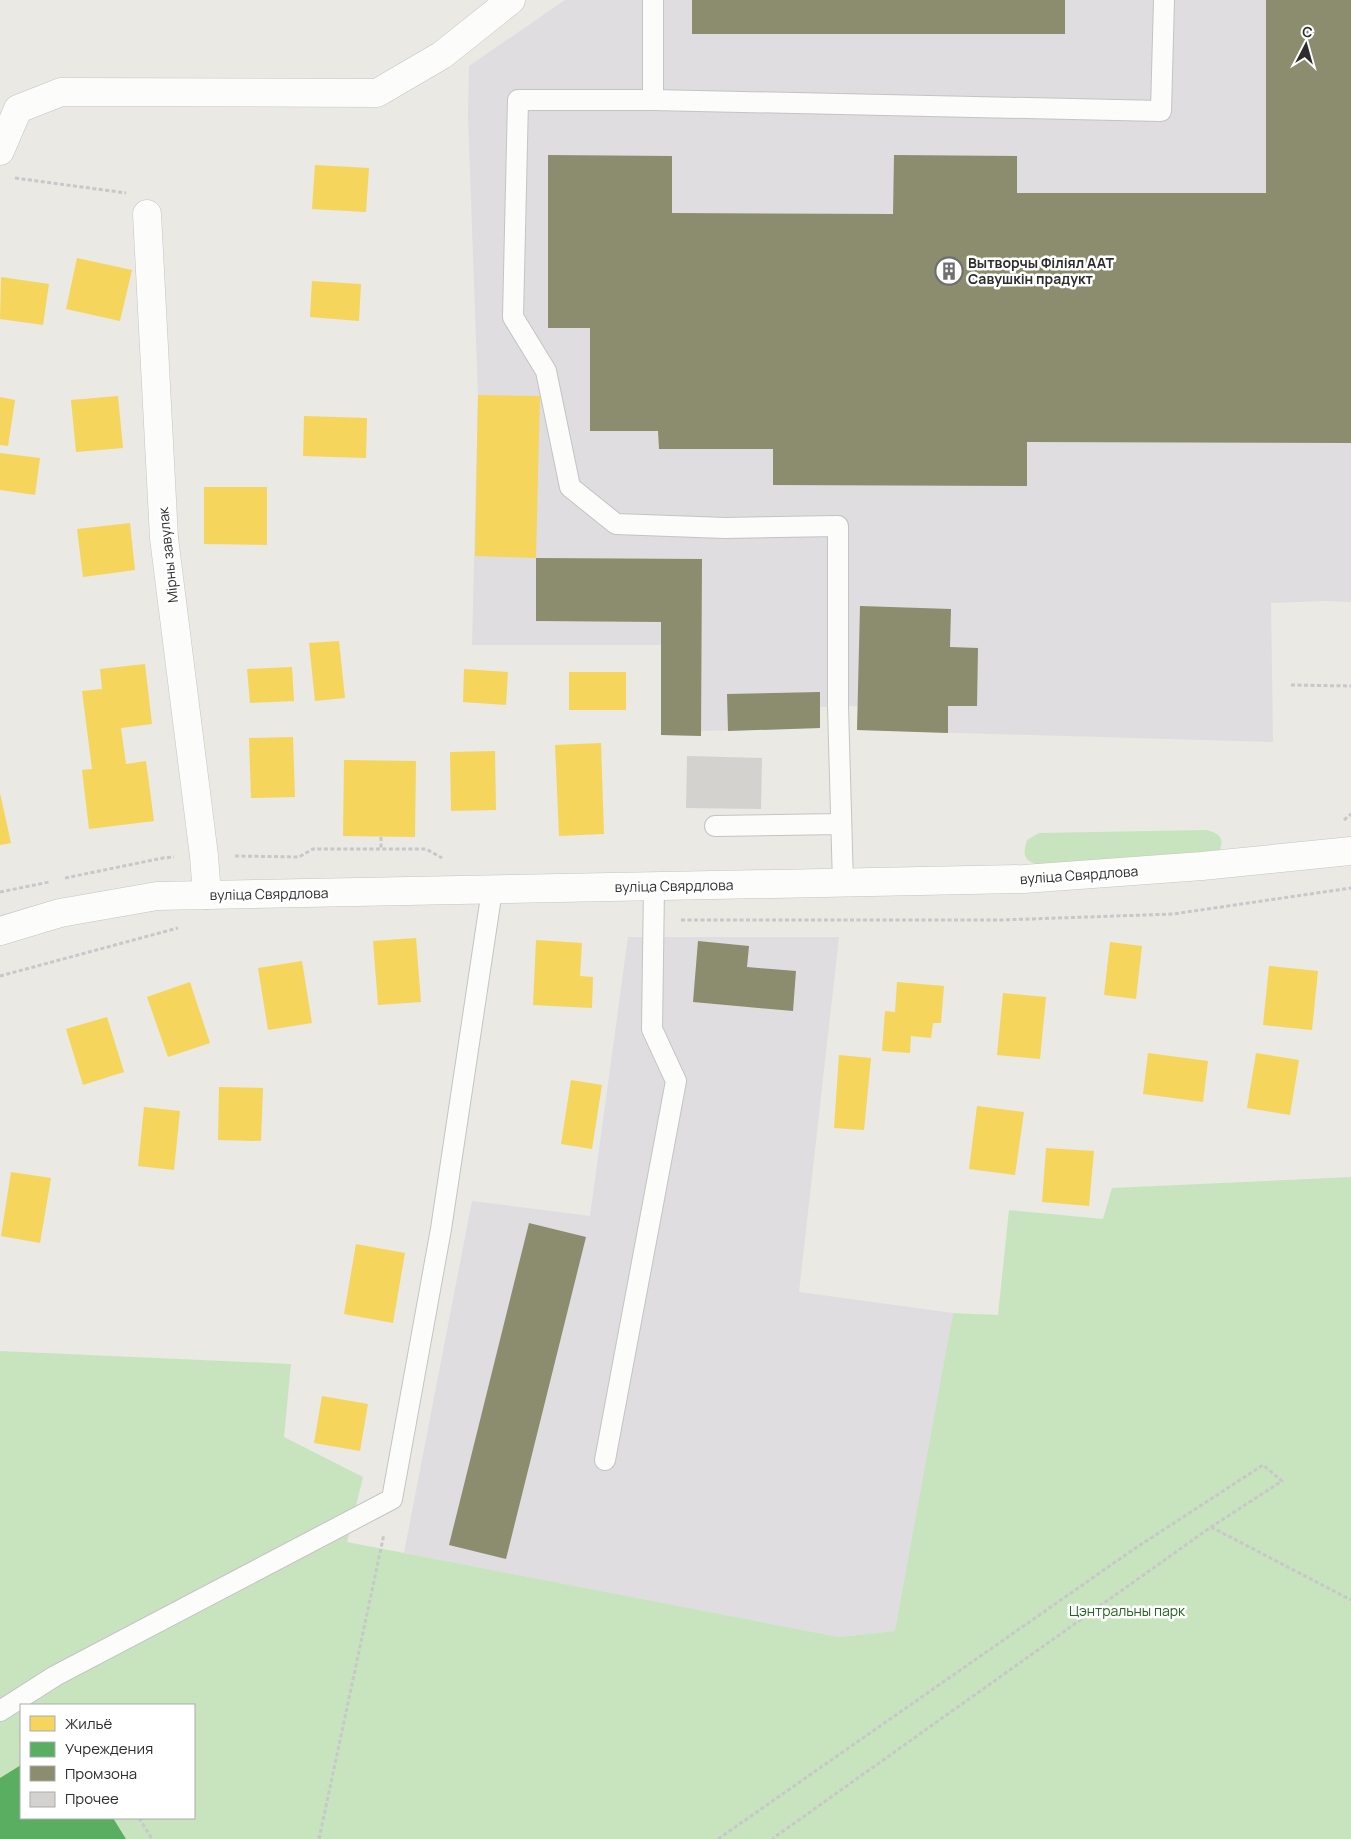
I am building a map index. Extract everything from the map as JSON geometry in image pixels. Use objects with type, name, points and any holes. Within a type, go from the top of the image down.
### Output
[{"type":"main road","points":[[0,151],[18,109],[61,92],[377,93],[442,56],[511,0]]},
{"type":"main road","name":"Мірны завулак","points":[[147,214],[164,538],[204,856],[207,895]]},
{"type":"main road","name":"вуліца Свярдлова","points":[[0,931],[60,913],[158,896],[843,884],[1034,878],[1202,866],[1351,851]]},
{"type":"lane","points":[[653,0],[653,100]]},
{"type":"lane","points":[[843,884],[838,696],[838,526],[724,528],[616,524],[570,487],[546,371],[513,317],[518,100],[653,100],[1161,111],[1164,0]]},
{"type":"lane","points":[[716,826],[840,824]]},
{"type":"lane","points":[[605,1460],[676,1081],[652,1029],[654,887]]},
{"type":"lane","points":[[0,1711],[55,1676],[392,1499],[441,1229],[492,890]]},
{"type":"path","points":[[10,178],[128,193],[140,204],[147,214]]},
{"type":"path","points":[[1291,685],[1351,686]]},
{"type":"path","points":[[381,837],[381,849]]},
{"type":"path","points":[[718,1839],[1134,1548],[1263,1465],[1282,1481],[1211,1527],[772,1839]]},
{"type":"path","points":[[319,1839],[392,1499]]},
{"type":"path","points":[[1211,1527],[1351,1600]]},
{"type":"path","points":[[140,1819],[152,1839]]},
{"type":"shaded area","name":"Вытворчы Філіял ААТ Савушкін прадукт","points":[[565,0],[1351,0],[1351,602],[1271,603],[1273,742],[857,730],[858,706],[820,707],[820,728],[701,731],[701,736],[661,735],[661,645],[472,645],[478,395],[468,115],[469,66]]},
{"type":"shaded area","points":[[628,937],[839,937],[799,1292],[953,1313],[896,1631],[839,1637],[404,1553],[472,1201],[590,1216]]},
{"type":"green space","points":[[1207,830],[1220,837],[1219,852],[1044,866],[1029,861],[1025,855],[1027,840],[1039,833]]},
{"type":"green space","name":"Цэнтральны парк","points":[[1351,1177],[1351,1839],[0,1839],[0,1351],[291,1364],[284,1437],[363,1477],[347,1542],[839,1637],[895,1631],[953,1313],[998,1315],[1009,1210],[1103,1219],[1112,1188]]},
{"type":"building: Жильё","points":[[315,165],[369,168],[366,212],[312,209]]},
{"type":"building: Жильё","points":[[77,258],[132,270],[120,321],[66,309]]},
{"type":"building: Жильё","points":[[1,277],[49,284],[43,325],[0,319]]},
{"type":"building: Жильё","points":[[312,281],[361,284],[359,321],[310,317]]},
{"type":"building: Жильё","points":[[478,395],[540,396],[536,558],[475,556]]},
{"type":"building: Жильё","points":[[118,396],[123,448],[76,452],[71,400]]},
{"type":"building: Жильё","points":[[0,397],[15,400],[8,446],[0,445]]},
{"type":"building: Жильё","points":[[304,416],[367,418],[366,458],[303,456]]},
{"type":"building: Жильё","points":[[0,453],[40,458],[35,495],[0,490]]},
{"type":"building: Жильё","points":[[204,487],[267,487],[267,545],[204,544]]},
{"type":"building: Жильё","points":[[130,523],[135,570],[83,577],[77,529]]},
{"type":"building: Жильё","points":[[339,641],[345,698],[315,701],[309,643]]},
{"type":"building: Жильё","points":[[145,664],[152,724],[121,728],[126,764],[146,761],[154,821],[89,829],[82,770],[92,769],[82,691],[102,689],[100,669]]},
{"type":"building: Жильё","points":[[292,667],[294,701],[250,703],[247,669]]},
{"type":"building: Жильё","points":[[464,669],[508,672],[506,705],[463,702]]},
{"type":"building: Жильё","points":[[569,672],[626,672],[626,710],[569,710]]},
{"type":"building: Жильё","points":[[293,737],[295,797],[251,798],[249,738]]},
{"type":"building: Жильё","points":[[601,743],[604,834],[559,836],[555,745]]},
{"type":"building: Жильё","points":[[495,751],[496,810],[451,811],[450,752]]},
{"type":"building: Жильё","points":[[344,760],[416,761],[415,837],[343,836]]},
{"type":"building: Жильё","points":[[0,793],[11,843],[0,845]]},
{"type":"building: Жильё","points":[[416,938],[421,1002],[378,1005],[373,941]]},
{"type":"building: Жильё","points":[[536,940],[582,943],[580,976],[593,977],[592,1008],[533,1005]]},
{"type":"building: Жильё","points":[[1110,942],[1142,946],[1136,999],[1104,995]]},
{"type":"building: Жильё","points":[[302,961],[312,1023],[268,1030],[258,968]]},
{"type":"building: Жильё","points":[[1269,966],[1318,971],[1312,1030],[1263,1025]]},
{"type":"building: Жильё","points":[[190,982],[210,1043],[168,1057],[147,997]]},
{"type":"building: Жильё","points":[[897,982],[944,986],[941,1023],[933,1023],[931,1038],[911,1036],[910,1053],[882,1051],[885,1011],[895,1012]]},
{"type":"building: Жильё","points":[[1003,993],[1046,997],[1040,1059],[997,1055]]},
{"type":"building: Жильё","points":[[107,1017],[124,1072],[83,1085],[66,1029]]},
{"type":"building: Жильё","points":[[1148,1053],[1208,1061],[1203,1102],[1143,1094]]},
{"type":"building: Жильё","points":[[1256,1053],[1299,1060],[1290,1115],[1247,1108]]},
{"type":"building: Жильё","points":[[839,1055],[871,1058],[864,1130],[834,1128]]},
{"type":"building: Жильё","points":[[571,1080],[602,1085],[592,1149],[561,1144]]},
{"type":"building: Жильё","points":[[219,1087],[263,1088],[261,1141],[218,1140]]},
{"type":"building: Жильё","points":[[977,1106],[1024,1112],[1015,1175],[969,1169]]},
{"type":"building: Жильё","points":[[144,1107],[180,1111],[174,1170],[138,1166]]},
{"type":"building: Жильё","points":[[1046,1148],[1094,1151],[1089,1206],[1042,1202]]},
{"type":"building: Жильё","points":[[11,1172],[51,1178],[40,1243],[1,1236]]},
{"type":"building: Жильё","points":[[356,1244],[405,1253],[393,1323],[344,1314]]},
{"type":"building: Жильё","points":[[322,1396],[368,1404],[360,1451],[314,1443]]},
{"type":"building: Учреждения","points":[[20,1766],[20,1819],[114,1819],[126,1839],[0,1839],[0,1778]]},
{"type":"building: Промзона","points":[[692,0],[1065,0],[1065,34],[692,34]]},
{"type":"building: Промзона","name":"Вытворчы Філіял ААТ Савушкін прадукт","points":[[1266,0],[1351,0],[1351,443],[1027,442],[1027,486],[773,485],[773,449],[659,449],[658,431],[590,431],[590,328],[548,328],[548,155],[672,156],[672,213],[893,214],[894,155],[1017,156],[1017,193],[1266,193]]},
{"type":"building: Промзона","points":[[536,558],[702,559],[701,736],[661,735],[661,622],[536,621]]},
{"type":"building: Промзона","points":[[860,606],[951,609],[950,647],[978,648],[977,706],[948,706],[948,733],[857,730]]},
{"type":"building: Промзона","points":[[820,692],[820,728],[728,731],[727,694]]},
{"type":"building: Промзона","points":[[698,941],[749,946],[747,967],[796,971],[793,1011],[693,1002]]},
{"type":"building: Промзона","points":[[529,1223],[586,1237],[506,1559],[449,1545]]},
{"type":"building: Прочее","points":[[687,756],[762,758],[761,809],[686,808]]},
{"type":"place","name":"Вытворчы Філіял ААТ Савушкін прадукт","points":[[949,271]]}]
